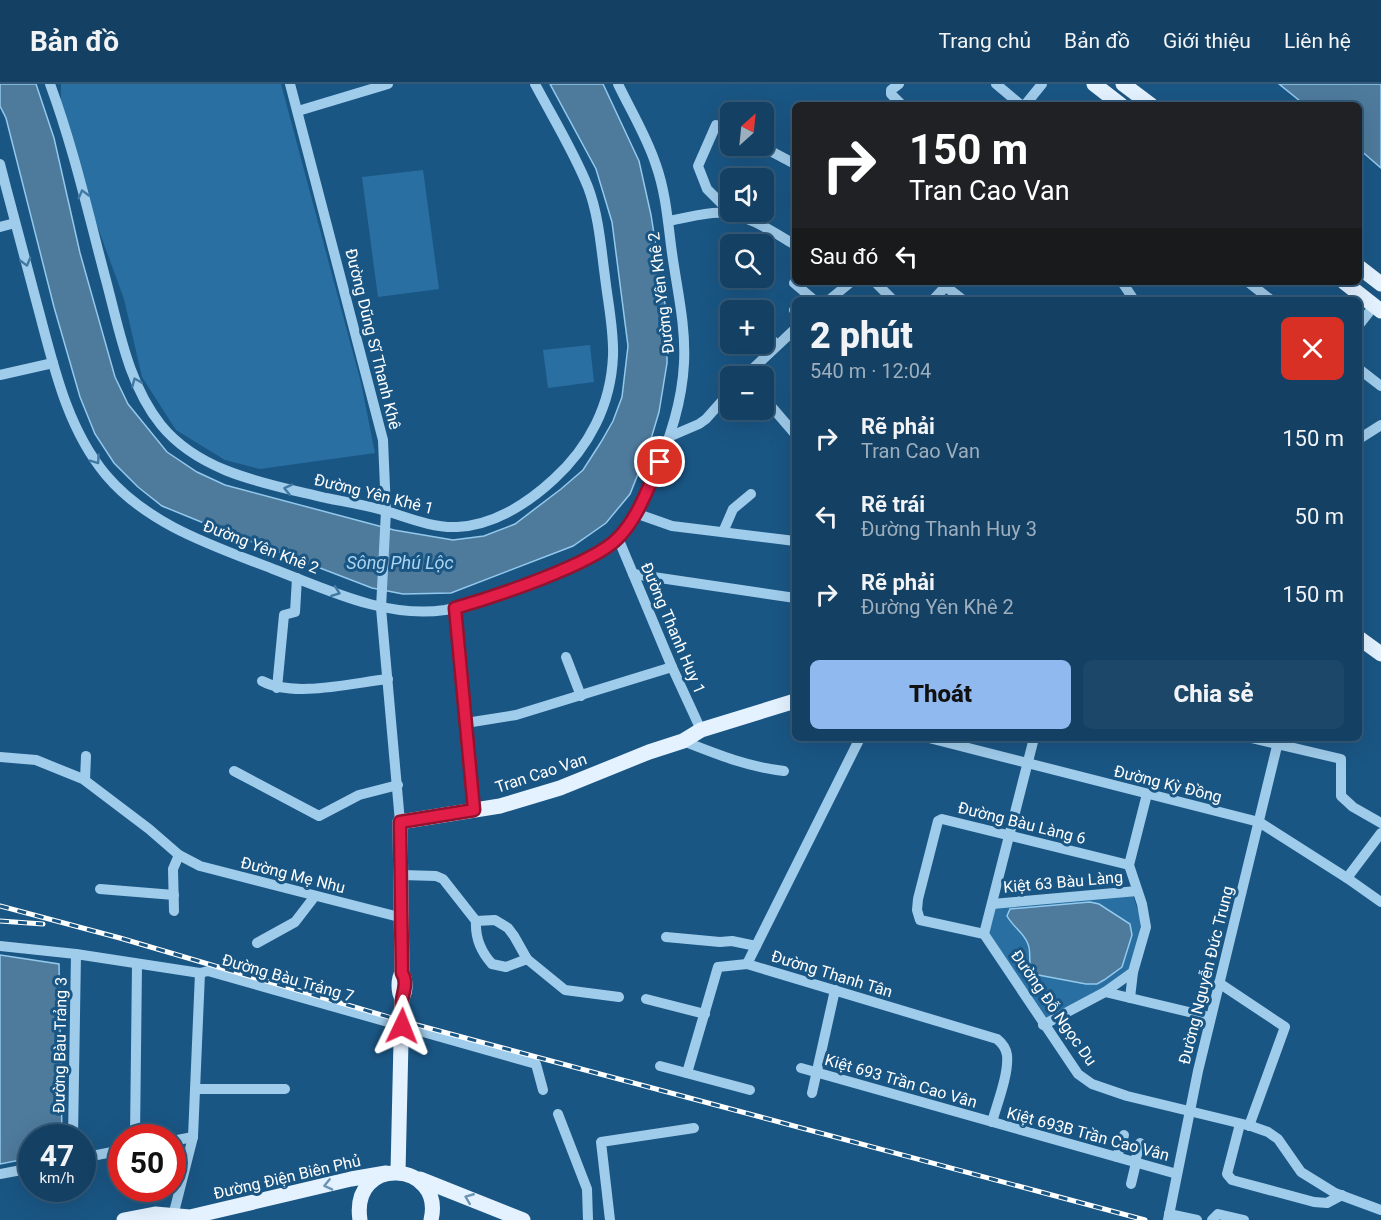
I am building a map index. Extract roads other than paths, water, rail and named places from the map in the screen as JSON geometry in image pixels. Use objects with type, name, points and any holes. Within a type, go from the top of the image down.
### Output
[{"type":"main road","points":[[1094,84],[1117,102]]},
{"type":"main road","points":[[1123,84],[1147,102]]},
{"type":"main road","points":[[1362,269],[1381,284]]},
{"type":"main road","points":[[1348,285],[1378,308]]},
{"type":"main road","points":[[1362,640],[1381,654]]},
{"type":"main road","name":"Tran Cao Van","points":[[400,822],[500,806],[560,789],[649,752],[682,741],[701,730],[792,702]]},
{"type":"main road","points":[[398,1173],[402,1026],[399,977],[402,973],[400,822]]},
{"type":"main road","points":[[398,1173],[523,1220]]},
{"type":"main road","points":[[360,1220],[361,1197],[366,1187],[375,1178],[398,1173],[420,1181],[427,1189],[432,1200],[431,1220]]},
{"type":"main road","name":"Đường Điện Biên Phủ","points":[[124,1220],[155,1214],[179,1218],[398,1173]]},
{"type":"street","name":"Đường Yên Khê 1","points":[[50,84],[64,122],[127,358],[144,401],[163,427],[186,447],[234,475],[386,511],[438,526],[462,526],[493,519],[523,504],[562,471],[584,446],[601,414],[611,376],[612,328],[599,231],[589,190],[535,84]]},
{"type":"street","name":"Đường Dũng Sĩ Thanh Khê","points":[[290,84],[383,440],[386,525],[381,608],[400,822]]},
{"type":"street","points":[[298,111],[358,88],[388,84]]},
{"type":"street","name":"Đường Yên Khê 2","points":[[0,164],[53,363],[68,409],[80,436],[107,476],[135,502],[177,529],[297,578],[381,608],[417,612],[455,608],[573,565],[618,538],[635,513],[670,436],[681,394],[684,348],[668,221],[656,165],[618,84]]},
{"type":"street","points":[[898,102],[891,94],[891,90],[899,84]]},
{"type":"street","points":[[996,84],[1019,102]]},
{"type":"street","points":[[1026,102],[1042,84]]},
{"type":"street","points":[[720,127],[716,125],[698,166],[707,189],[720,202]]},
{"type":"street","points":[[774,153],[792,162]]},
{"type":"street","points":[[668,221],[720,212]]},
{"type":"street","points":[[753,222],[792,243]]},
{"type":"street","points":[[0,227],[15,223]]},
{"type":"street","points":[[796,285],[810,297]]},
{"type":"street","points":[[833,297],[847,285]]},
{"type":"street","points":[[878,285],[890,297]]},
{"type":"street","points":[[944,285],[959,297]]},
{"type":"street","points":[[1252,285],[1267,297]]},
{"type":"street","points":[[1362,322],[1378,308]]},
{"type":"street","points":[[755,366],[792,332]]},
{"type":"street","points":[[774,342],[777,345]]},
{"type":"street","points":[[0,375],[53,363]]},
{"type":"street","points":[[1362,371],[1381,386]]},
{"type":"street","points":[[670,436],[706,419],[720,403]]},
{"type":"street","points":[[774,410],[792,431]]},
{"type":"street","points":[[1362,437],[1381,425]]},
{"type":"street","points":[[723,532],[733,510],[751,494]]},
{"type":"street","points":[[635,513],[672,526],[792,541]]},
{"type":"street","name":"Đường Thanh Huy 1","points":[[618,538],[701,730]]},
{"type":"street","points":[[633,574],[792,598]]},
{"type":"street","points":[[277,688],[284,615],[295,612],[297,578]]},
{"type":"street","points":[[455,608],[474,810]]},
{"type":"street","points":[[566,657],[581,696]]},
{"type":"street","points":[[466,723],[516,715],[672,667]]},
{"type":"street","points":[[262,681],[277,688],[298,690],[388,679]]},
{"type":"street","points":[[682,741],[743,763],[764,769],[784,771]]},
{"type":"street","name":"Đường Thanh Tân","points":[[858,741],[747,964],[991,1036],[1002,1043],[1007,1054],[1006,1067],[992,1122]]},
{"type":"street","name":"Đường Kỳ Đồng","points":[[940,741],[1259,822],[1381,902]]},
{"type":"street","points":[[984,934],[1033,741]]},
{"type":"street","points":[[1279,741],[1341,759],[1341,796],[1353,807],[1381,823]]},
{"type":"street","name":"Đường Nguyễn Đức Trung","points":[[1169,1217],[1210,1017],[1279,741]]},
{"type":"street","points":[[85,780],[86,756]]},
{"type":"street","name":"Đường Mẹ Nhu","points":[[0,757],[36,760],[85,780],[179,855],[200,866],[402,918]]},
{"type":"street","points":[[234,771],[319,816],[359,795],[398,786]]},
{"type":"street","points":[[1130,998],[1133,972],[1146,927],[1142,904],[1129,865],[1147,794]]},
{"type":"street","name":"Đường Bàu Làng 6","points":[[984,934],[920,920],[917,910],[918,899],[938,821],[942,819],[1129,865]]},
{"type":"street","points":[[1347,878],[1380,834]]},
{"type":"street","points":[[174,911],[173,869],[179,855]]},
{"type":"street","points":[[402,875],[435,876],[442,879],[476,921],[476,936],[492,964],[506,967],[527,959]]},
{"type":"street","points":[[100,889],[174,895]]},
{"type":"street","name":"Kiệt 63 Bàu Làng","points":[[992,904],[1137,891]]},
{"type":"street","points":[[257,943],[295,922],[315,896]]},
{"type":"street","points":[[476,921],[500,922],[514,936],[527,959],[565,990],[619,997]]},
{"type":"street","name":"Đường Đỗ Ngọc Du","points":[[984,934],[1078,1074],[1092,1084],[1127,1096],[1268,1132],[1278,1139],[1301,1172],[1342,1196],[1381,1210]]},
{"type":"street","points":[[666,937],[732,941],[756,946]]},
{"type":"street","name":"Đường Bàu Trảng 7","points":[[0,946],[76,954],[200,973],[208,971],[536,1064],[543,1090]]},
{"type":"street","name":"Đường Bàu Trảng 3","points":[[74,1124],[76,954]]},
{"type":"street","points":[[135,1124],[137,964]]},
{"type":"street","points":[[687,1073],[718,967],[747,964]]},
{"type":"street","points":[[1043,1024],[1105,992],[1133,972]]},
{"type":"street","points":[[179,1218],[193,1137],[200,973]]},
{"type":"street","points":[[1219,983],[1285,1027],[1245,1125],[1227,1174],[1228,1177],[1314,1202],[1327,1203],[1342,1196]]},
{"type":"street","points":[[812,1093],[835,990]]},
{"type":"street","points":[[1105,992],[1210,1017]]},
{"type":"street","points":[[646,999],[705,1014]]},
{"type":"street","points":[[660,1066],[750,1090]]},
{"type":"street","name":"Kiệt 693 Trần Cao Vân","points":[[801,1068],[992,1122]]},
{"type":"street","points":[[195,1089],[285,1089]]},
{"type":"street","points":[[558,1114],[587,1190],[588,1220]]},
{"type":"street","name":"Kiệt 693B Trần Cao Vân","points":[[992,1122],[1177,1174]]},
{"type":"street","points":[[610,1220],[601,1142],[694,1128]]},
{"type":"street","points":[[1117,1157],[1124,1135]]},
{"type":"street","points":[[186,1138],[193,1137]]},
{"type":"street","points":[[1131,1184],[1140,1143]]},
{"type":"street","points":[[0,1174],[18,1171]]},
{"type":"street","points":[[1212,1220],[1218,1215],[1244,1220]]},
{"type":"street","points":[[1169,1217],[1197,1220]]},
{"type":"water","name":"Sông Phú Lộc","points":[[0,84],[36,84],[54,138],[80,253],[115,377],[128,404],[167,452],[197,472],[225,485],[394,530],[453,540],[484,536],[515,524],[561,489],[583,470],[613,421],[622,397],[628,346],[612,222],[596,169],[550,84],[603,84],[639,161],[651,215],[667,317],[667,363],[659,412],[648,449],[630,494],[606,523],[573,546],[451,593],[403,594],[372,588],[162,506],[138,487],[114,463],[95,434],[80,397],[54,307],[6,118],[0,106]]},
{"type":"water","points":[[1279,84],[1381,84],[1381,168],[1362,152],[1362,102],[1301,102]]},
{"type":"water","points":[[1090,902],[1099,904],[1130,924],[1132,935],[1122,967],[1097,984],[1033,974],[1030,967],[1028,944],[1007,916],[1010,909]]},
{"type":"water","points":[[0,955],[59,964],[62,1124],[18,1124],[18,1161],[0,1164]]},
{"type":"railway","points":[[0,906],[120,938],[402,1021],[1145,1220]]},
{"type":"railway","points":[[0,921],[43,924]]}]
